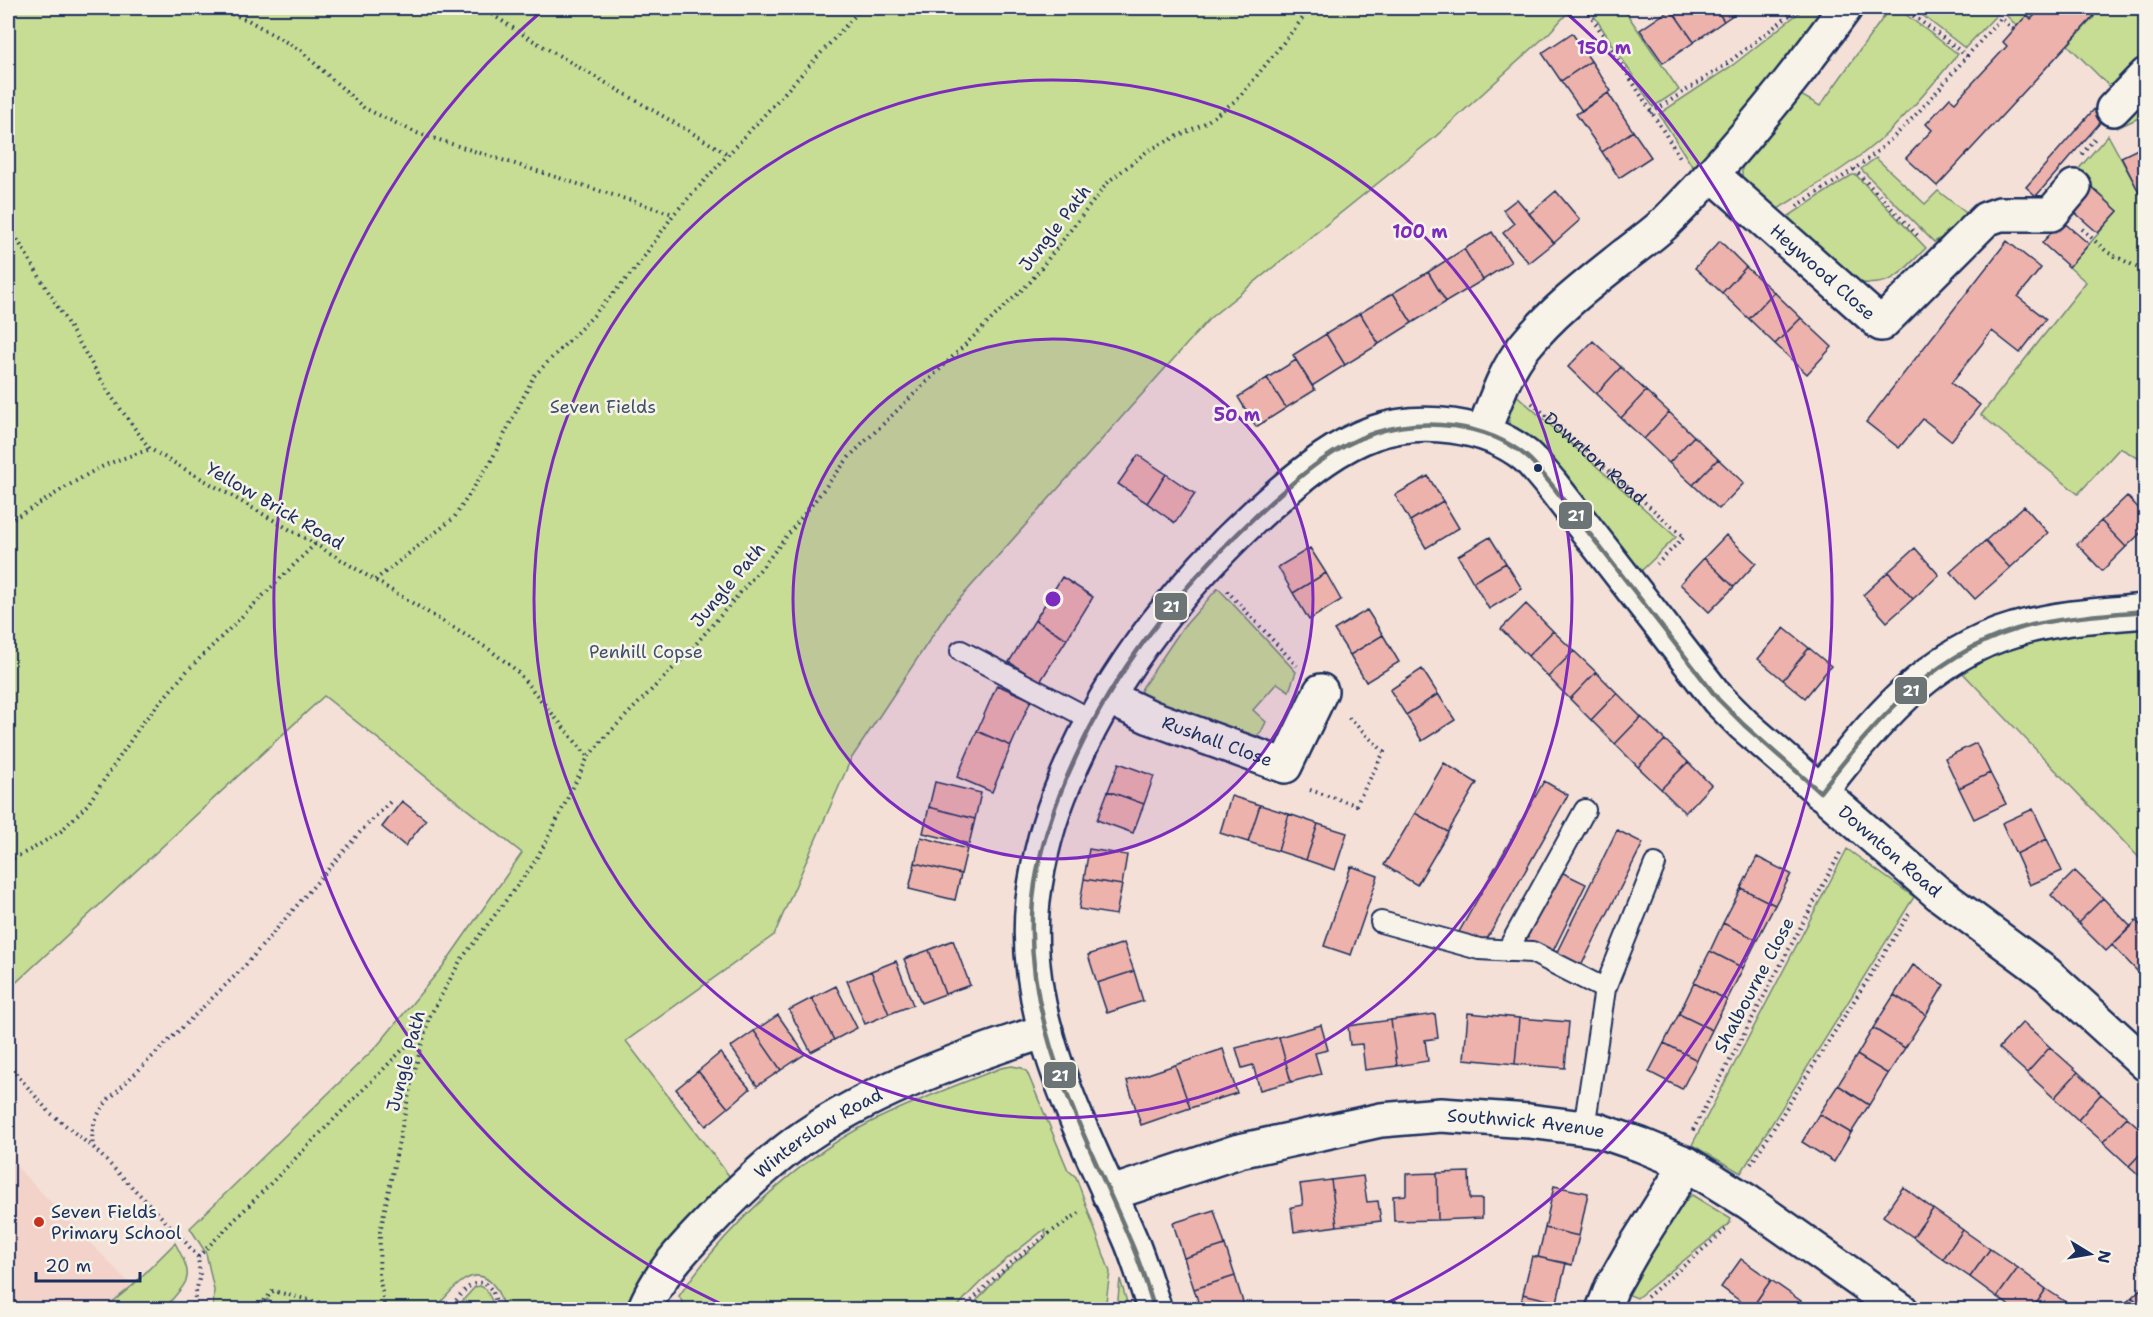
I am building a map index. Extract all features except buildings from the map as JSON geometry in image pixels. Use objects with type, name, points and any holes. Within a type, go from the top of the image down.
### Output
[{"type":"street","points":[[1484,432],[1503,381],[1523,348],[1547,321],[1588,284],[1662,226],[1706,182],[1756,126],[1797,75],[1845,8]]},
{"type":"street","points":[[2113,109],[2145,75]]},
{"type":"street","name":"Heywood Close","points":[[1706,182],[1768,224],[1881,324],[1986,219],[2000,214],[2051,214],[2066,197]]},
{"type":"street","name":"Downton Road","points":[[1155,1310],[1128,1235],[1076,1121],[1046,1031],[1036,986],[1031,947],[1034,900],[1043,852],[1064,783],[1101,709],[1171,605],[1206,564],[1256,515],[1306,471],[1349,443],[1376,432],[1419,425],[1466,428],[1484,432],[1499,439],[1526,456],[1551,484],[1718,699],[1744,725],[1928,884],[2047,974],[2145,1064]]},
{"type":"street","points":[[1820,792],[1860,741],[1895,703],[1937,667],[1970,646],[2014,630],[2057,620],[2145,611]]},
{"type":"street","name":"Rushall Close","points":[[1101,709],[1150,717],[1285,766],[1321,691]]},
{"type":"street","name":"Winterslow Road","points":[[644,1310],[652,1289],[686,1246],[728,1203],[797,1142],[839,1116],[921,1076],[986,1049],[1046,1031]]},
{"type":"street","name":"Southwick Avenue","points":[[1110,1194],[1239,1151],[1381,1120],[1450,1116],[1529,1121],[1584,1128],[1641,1145],[1682,1162],[1740,1197],[1901,1310]]},
{"type":"street","points":[[1603,1310],[1612,1287],[1682,1162]]},
{"type":"lane","points":[[961,651],[1101,709]]},
{"type":"lane","points":[[1507,951],[1585,810]]},
{"type":"lane","points":[[1584,1128],[1605,989],[1656,864]]},
{"type":"lane","points":[[1381,922],[1479,949],[1532,952],[1605,989]]},
{"type":"path","points":[[215,8],[248,20],[300,50],[364,108],[417,133],[674,214]]},
{"type":"path","points":[[482,8],[527,37],[728,154]]},
{"type":"path","points":[[375,580],[454,518],[491,461],[534,376],[636,268],[674,214],[862,8]]},
{"type":"path","name":"Jungle Path","points":[[385,1310],[379,1275],[380,1232],[411,1084],[426,1026],[460,961],[532,866],[588,757],[689,652],[764,565],[850,456],[1030,282],[1108,182],[1149,150],[1204,123],[1239,98],[1311,8]]},
{"type":"path","points":[[1586,8],[1652,113],[1706,182]]},
{"type":"path","points":[[1652,113],[1721,68],[1799,8]]},
{"type":"path","points":[[1903,8],[1967,56]]},
{"type":"path","points":[[1768,224],[1877,152],[1931,99],[2001,18],[2014,30]]},
{"type":"path","points":[[2113,109],[2110,122],[2062,177],[2066,197],[2107,252],[2145,272]]},
{"type":"path","points":[[1854,169],[1943,262]]},
{"type":"path","name":"Yellow Brick Road","points":[[8,224],[111,396],[150,449],[315,544],[490,650],[516,670],[588,757]]},
{"type":"path","name":"Downton Road","points":[[1503,381],[1528,400],[1684,537],[1632,590]]},
{"type":"path","points":[[8,521],[110,464],[150,449]]},
{"type":"path","points":[[8,861],[61,831],[88,804],[143,722],[186,671],[315,544]]},
{"type":"path","points":[[93,1148],[91,1135],[94,1118],[109,1099],[243,968],[390,802]]},
{"type":"path","name":"Shalbourne Close","points":[[1682,1162],[1855,823]]},
{"type":"path","points":[[1640,1304],[1733,1224],[1740,1197],[1928,884]]},
{"type":"path","points":[[198,1257],[426,1026]]},
{"type":"path","points":[[8,1064],[48,1111],[93,1148],[198,1257],[200,1275],[192,1310]]},
{"type":"path","points":[[964,1310],[1008,1264],[1041,1237],[1110,1194]]},
{"type":"path","points":[[449,1310],[467,1287],[478,1282],[485,1283],[492,1290],[499,1310]]},
{"type":"path","points":[[256,1310],[273,1291],[349,1310]]},
{"type":"shaded area","name":"Seven Fields Primary School","points":[[8,1158],[132,1286],[104,1309],[8,1309]]},
{"type":"green space","name":"Seven Fields","points":[[8,8],[1572,8],[1550,32],[1434,138],[1210,318],[948,612],[851,759],[774,935],[626,1041],[730,1177],[658,1255],[646,1272],[626,1310],[505,1309],[495,1287],[487,1279],[479,1276],[462,1281],[435,1309],[279,1309],[267,1299],[259,1309],[213,1309],[214,1290],[206,1253],[190,1228],[377,1046],[443,966],[522,853],[324,696],[8,990]]},
{"type":"green space","points":[[1589,8],[1623,8],[1679,90],[1653,107]]},
{"type":"green space","points":[[1805,8],[1829,8],[1701,168],[1692,166],[1659,114],[1733,65]]},
{"type":"green space","points":[[1890,8],[1897,8],[1958,54],[1904,117],[1884,136],[1858,157],[1773,212],[1747,189],[1742,178],[1742,166],[1749,153],[1797,97],[1801,95],[1820,106]]},
{"type":"green space","points":[[1913,8],[2042,8],[2031,19],[2027,16],[2017,26],[2001,10],[1965,48]]},
{"type":"green space","points":[[2084,8],[2145,8],[2145,64],[2116,93],[2068,45],[2094,17]]},
{"type":"green space","points":[[2145,90],[2145,115],[2117,128],[2113,123]]},
{"type":"green space","points":[[2108,135],[2145,203],[2145,462],[2120,448],[2078,494],[1981,415],[2086,282],[2069,267],[2118,211],[2076,172]]},
{"type":"green space","points":[[1876,158],[1925,204],[1938,191],[1970,216],[1958,229],[1934,242],[1861,169]]},
{"type":"green space","points":[[1852,175],[1856,175],[1926,248],[1903,271],[1888,281],[1869,284],[1856,282],[1781,221]]},
{"type":"green space","points":[[1513,392],[1676,537],[1635,577],[1512,432],[1509,412]]},
{"type":"green space","points":[[1218,588],[1296,672],[1289,691],[1277,683],[1253,710],[1266,722],[1261,732],[1254,738],[1139,697],[1142,688],[1181,630]]},
{"type":"green space","points":[[2145,625],[2145,864],[1958,668],[2000,647],[2049,636]]},
{"type":"green space","points":[[1847,849],[1914,897],[1741,1173],[1692,1145]]},
{"type":"green space","points":[[1012,1066],[1022,1068],[1027,1072],[1068,1170],[1076,1177],[1110,1272],[1105,1309],[969,1309],[1004,1271],[1046,1237],[1045,1229],[987,1276],[956,1309],[686,1309],[679,1296],[697,1271],[741,1221],[790,1175],[844,1137],[887,1114],[1001,1068]]},
{"type":"green space","points":[[1692,1195],[1731,1219],[1729,1224],[1637,1298],[1622,1292],[1679,1206]]},
{"type":"green space","points":[[175,1243],[185,1265],[187,1278],[180,1291],[164,1309],[104,1309],[132,1286]]},
{"type":"green space","points":[[1120,1279],[1129,1309],[1117,1309]]},
{"type":"green space","points":[[480,1286],[486,1289],[496,1309],[455,1309],[475,1287]]},
{"type":"transit line","name":"21","points":[[1155,1310],[1134,1248],[1076,1117],[1047,1033],[1037,990],[1032,945],[1033,900],[1040,859],[1058,799],[1083,742],[1101,708],[1143,643],[1191,583],[1244,527],[1295,481],[1332,453],[1374,433],[1413,425],[1433,425],[1453,426],[1492,436],[1526,456],[1718,699],[1820,792],[1887,713],[1912,689],[1967,650],[1998,635],[2032,625],[2074,618],[2146,611]]},
{"type":"place","name":"Seven Fields Primary School","points":[[39,1222]]},
{"type":"park label","name":"Penhill Copse","points":[[646,652]]}]
